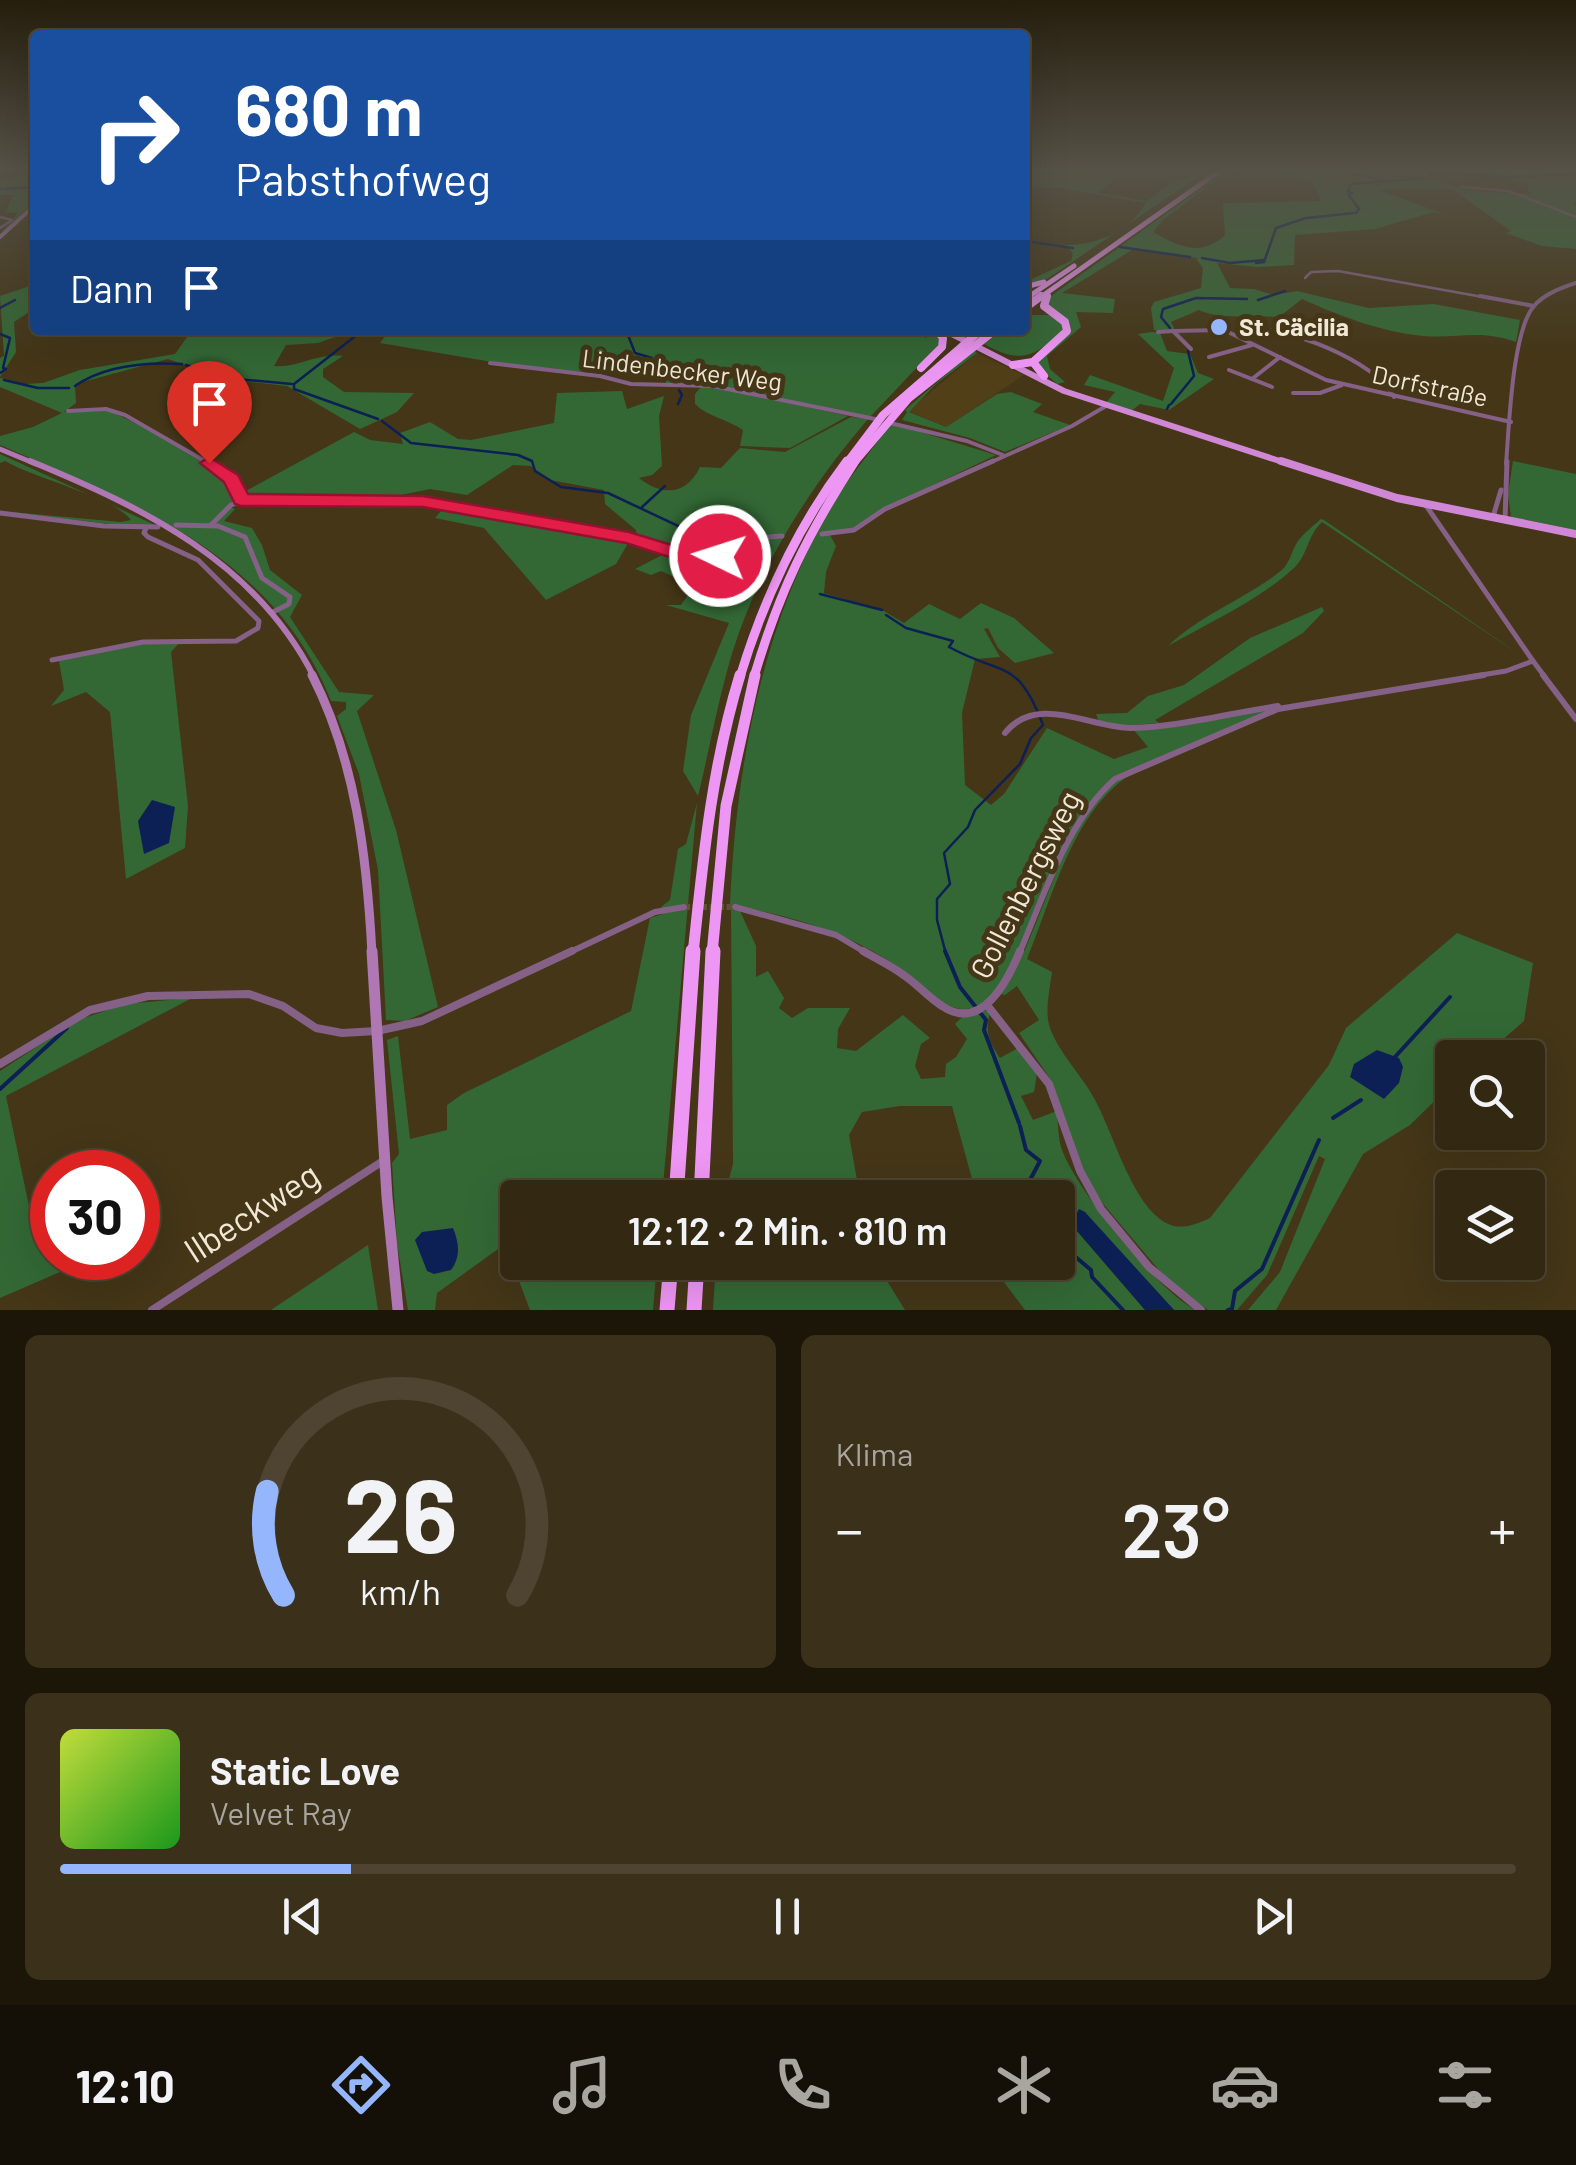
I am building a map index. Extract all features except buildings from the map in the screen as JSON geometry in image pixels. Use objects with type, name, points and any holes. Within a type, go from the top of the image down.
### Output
[{"type":"highway","points":[[1030,306],[1055,283],[1128,231]]},
{"type":"highway","points":[[1030,296],[1132,231]]},
{"type":"highway","points":[[1030,286],[1055,283]]},
{"type":"highway","points":[[1022,364],[1067,331],[1063,320],[1043,304],[1055,283]]},
{"type":"highway","points":[[1022,364],[1060,337],[1065,327],[1055,316],[1030,312]]},
{"type":"highway","points":[[677,1180],[705,833],[733,691],[766,594],[804,518],[857,441],[942,346],[942,335]]},
{"type":"highway","points":[[909,386],[975,335]]},
{"type":"highway","points":[[702,1180],[716,925],[731,774],[748,692],[770,621],[815,522],[867,443],[918,390],[988,335]]},
{"type":"highway","points":[[1022,364],[1045,377]]},
{"type":"highway","points":[[667,1310],[670,1280]]},
{"type":"highway","points":[[694,1310],[696,1280]]},
{"type":"main road","points":[[956,335],[1022,364]]},
{"type":"main road","points":[[1045,377],[1056,386],[1106,406],[1425,504],[1576,534]]},
{"type":"main road","points":[[0,450],[126,503],[217,559],[271,612],[322,690],[347,753],[365,842],[383,1161],[398,1310]]},
{"type":"street","points":[[1306,278],[1312,272],[1348,272],[1534,306]]},
{"type":"street","points":[[1493,518],[1503,484],[1524,327],[1534,306],[1576,283]]},
{"type":"street","points":[[1209,357],[1253,344],[1242,332],[1247,328],[1288,333],[1376,375],[1388,384],[1394,397]]},
{"type":"street","name":"Dorfstraße","points":[[1158,332],[1221,329],[1342,385],[1511,422]]},
{"type":"street","points":[[1173,331],[1191,349]]},
{"type":"street","points":[[1252,379],[1280,357]]},
{"type":"street","name":"Lindenbecker Weg","points":[[490,362],[600,376],[631,384],[714,386],[896,424],[967,441],[1003,455]]},
{"type":"street","points":[[1229,370],[1272,387]]},
{"type":"street","name":"Dorfstraße","points":[[1292,393],[1320,393],[1342,385]]},
{"type":"street","points":[[822,534],[854,530],[885,510],[1080,422],[1106,406]]},
{"type":"street","points":[[68,411],[106,409],[125,416],[228,474],[241,500]]},
{"type":"street","points":[[1503,484],[1505,520]]},
{"type":"street","points":[[211,525],[241,500],[423,502],[629,538],[702,560],[720,556],[744,539],[782,536]]},
{"type":"street","points":[[1425,504],[1576,719]]},
{"type":"street","points":[[0,513],[158,527]]},
{"type":"street","points":[[176,525],[211,525],[244,537],[262,578],[290,597],[289,604],[271,612]]},
{"type":"street","points":[[52,660],[143,642],[236,642],[258,628],[260,621],[225,583],[184,550],[148,538],[146,528]]},
{"type":"street","name":"Gollenbergsweg","points":[[735,907],[836,936],[904,975],[945,1009],[964,1014],[984,1006],[1012,974],[1056,867],[1103,788],[1125,774],[1250,718],[1286,707],[1506,671],[1533,661]]},
{"type":"street","points":[[1005,733],[1014,722],[1038,717],[1075,715],[1128,728],[1286,707]]},
{"type":"street","points":[[0,1064],[90,1010],[148,996],[250,994],[284,1006],[316,1028],[342,1033],[377,1031],[422,1021],[650,915],[684,907]]},
{"type":"street","points":[[984,1006],[1046,1078],[1081,1173],[1097,1202],[1166,1285],[1201,1310]]},
{"type":"street","name":"Ilbeckweg","points":[[152,1310],[383,1161]]},
{"type":"shaded area","points":[[977,353],[1024,375],[946,427],[908,411]]},
{"type":"green space","points":[[1118,231],[1047,279],[1030,284],[1030,280],[1071,261],[1073,254],[1069,248],[1045,244],[1076,244]]},
{"type":"green space","points":[[1142,231],[1154,231],[1180,245],[1198,248],[1216,242],[1225,231],[1347,231],[1295,235],[1294,265],[1217,263],[1230,288],[1274,295],[1297,291],[1369,308],[1434,304],[1520,320],[1516,342],[1480,335],[1423,336],[1346,317],[1302,299],[1279,317],[1227,316],[1199,310],[1171,322],[1175,330],[1154,330],[1154,302],[1201,288],[1203,268],[1196,259],[1199,258],[1132,250],[1062,293],[1115,299],[1113,313],[1076,312],[1081,327],[1047,356],[1050,369],[1065,382],[1057,384],[1035,364],[1069,329],[1046,306],[1047,299]]},
{"type":"green space","points":[[1576,231],[1576,249],[1542,246],[1506,233]]},
{"type":"green space","points":[[30,286],[30,311],[14,322],[16,352],[0,377],[0,358],[4,356],[0,296]]},
{"type":"green space","points":[[1030,315],[1049,315],[1062,324],[1062,332],[1033,353],[1016,356],[984,344],[996,335],[1030,335]]},
{"type":"green space","points":[[1160,333],[1167,351],[1190,354],[1198,373],[1214,379],[1169,410],[1140,404],[1130,412],[1105,404],[1115,392],[1084,385],[1090,375],[1163,401],[1174,368],[1138,334]]},
{"type":"green space","points":[[188,335],[341,335],[318,343],[286,345],[274,366],[343,356],[323,369],[323,377],[344,392],[414,393],[397,412],[360,429],[287,386],[225,379],[168,359],[75,384],[76,403],[64,412],[110,411],[222,473],[237,499],[228,506],[235,509],[224,521],[252,528],[270,570],[302,595],[290,617],[339,692],[374,695],[357,711],[396,830],[438,1007],[405,1021],[386,1020],[378,870],[359,774],[337,716],[346,709],[346,702],[331,701],[306,651],[274,608],[236,571],[148,513],[0,445],[0,436],[33,427],[62,413],[0,387],[0,378],[25,384],[43,383],[80,370],[175,354]]},
{"type":"green space","points":[[386,335],[935,335],[941,342],[870,417],[724,387],[666,384],[666,375],[622,352],[596,373],[522,367],[380,343]]},
{"type":"green space","points":[[974,350],[977,353],[936,384],[909,412],[946,427],[997,394],[1011,392],[1042,404],[1033,412],[1070,425],[1005,452],[902,420],[905,410]]},
{"type":"green space","points":[[702,386],[848,416],[790,448],[740,446],[743,430],[695,404],[695,394]]},
{"type":"green space","points":[[622,391],[627,409],[664,396],[659,416],[662,466],[652,475],[639,478],[665,490],[681,488],[700,467],[721,468],[740,448],[785,452],[851,417],[868,419],[822,477],[782,539],[750,605],[726,675],[698,796],[683,771],[691,715],[729,623],[666,605],[681,605],[694,586],[661,571],[651,575],[635,569],[666,553],[698,561],[731,552],[750,563],[759,541],[745,530],[698,514],[697,517],[741,536],[714,553],[679,554],[637,539],[636,530],[605,504],[604,490],[550,480],[531,466],[513,465],[467,495],[430,489],[387,498],[248,498],[242,493],[354,432],[370,440],[403,444],[400,433],[430,422],[458,439],[471,440],[554,423],[557,393]]},
{"type":"green space","points":[[891,423],[996,455],[883,509],[852,530],[830,535],[836,546],[826,572],[824,593],[882,610],[904,623],[929,604],[960,619],[981,603],[1014,618],[1054,653],[1015,663],[998,648],[988,628],[984,629],[1000,657],[975,659],[962,713],[965,785],[991,805],[1004,794],[1047,728],[1114,759],[1148,747],[1133,729],[1274,708],[1115,778],[1078,823],[1001,986],[972,1008],[945,1004],[886,959],[844,937],[801,921],[730,905],[738,802],[769,652],[805,556],[829,510]]},
{"type":"green space","points":[[0,454],[90,495],[5,461],[0,463]]},
{"type":"green space","points":[[1513,461],[1576,474],[1576,530],[1511,517],[1508,494]]},
{"type":"green space","points":[[109,504],[155,525],[119,525],[0,511],[131,520]]},
{"type":"green space","points":[[441,511],[475,511],[630,540],[616,564],[546,600],[484,528],[435,518]]},
{"type":"green space","points":[[1321,519],[1526,659],[1322,522],[1299,563],[1280,580],[1168,646],[1194,625],[1282,570],[1298,541]]},
{"type":"green space","points":[[1322,607],[1324,611],[1303,633],[1155,720],[1159,723],[1119,726],[1099,722],[1096,714],[1127,713],[1148,696],[1184,685],[1250,638]]},
{"type":"green space","points":[[180,642],[171,652],[188,806],[185,848],[126,879],[110,712],[86,692],[51,706],[64,690],[59,661],[124,645]]},
{"type":"green space","points":[[1130,775],[1093,810],[1079,833],[1027,959],[1052,972],[1048,1012],[1053,1035],[1094,1098],[1140,1195],[1166,1223],[1185,1226],[1210,1218],[1329,1065],[1346,1028],[1457,933],[1533,963],[1524,1021],[1502,1040],[1435,1040],[1435,1101],[1410,1125],[1363,1154],[1276,1310],[1248,1310],[1280,1272],[1325,1159],[1319,1156],[1267,1275],[1237,1310],[1208,1310],[1170,1283],[1104,1205],[1084,1174],[1051,1080],[1019,1033],[1039,1020],[1017,986],[1001,994],[1072,840],[1088,811],[1108,788]]},
{"type":"green space","points":[[697,803],[664,1180],[500,1180],[500,1248],[437,1293],[435,1310],[408,1310],[397,1243],[392,1163],[399,1154],[387,1040],[398,1036],[410,1139],[447,1130],[447,1105],[464,1093],[631,1011],[650,918],[663,914],[661,907],[670,900],[678,849],[686,844]]},
{"type":"green space","points":[[731,909],[740,911],[756,946],[756,977],[768,971],[784,998],[779,1008],[792,1018],[808,1008],[850,1008],[838,1029],[837,1048],[856,1051],[903,1015],[930,1038],[921,1044],[915,1066],[921,1079],[945,1077],[946,1064],[956,1057],[967,1039],[955,1024],[962,1017],[992,1009],[988,1035],[1000,1058],[1020,1047],[1037,1073],[1034,1092],[1021,1096],[1033,1120],[1057,1111],[1062,1150],[1084,1189],[1141,1262],[1196,1310],[1174,1310],[1079,1210],[1075,1217],[1075,1180],[972,1180],[952,1106],[900,1106],[862,1112],[849,1135],[857,1180],[729,1180],[733,1164]]},
{"type":"green space","points":[[192,998],[6,1096],[30,1211],[30,1280],[42,1280],[0,1298],[0,1071],[78,1020],[125,1004]]},
{"type":"green space","points":[[1075,1229],[1145,1310],[1025,1310],[1002,1280],[1075,1280]]},
{"type":"green space","points":[[368,1245],[378,1310],[271,1310]]},
{"type":"green space","points":[[519,1280],[656,1280],[653,1310],[530,1310]]},
{"type":"green space","points":[[715,1280],[886,1280],[905,1310],[713,1310]]},
{"type":"water","points":[[152,800],[175,807],[169,843],[144,854],[138,821]]},
{"type":"water","points":[[1377,1050],[1399,1058],[1403,1067],[1399,1083],[1384,1099],[1350,1077],[1354,1064]]},
{"type":"water","points":[[1079,1209],[1085,1212],[1174,1310],[1145,1310],[1075,1229]]},
{"type":"water","points":[[453,1228],[458,1249],[451,1270],[434,1274],[427,1271],[415,1240],[422,1232]]},
{"type":"waterway","points":[[1256,263],[1264,262],[1275,231]]},
{"type":"waterway","points":[[1030,242],[1073,248]]},
{"type":"waterway","points":[[1120,247],[1190,257]]},
{"type":"waterway","points":[[1202,258],[1230,263],[1264,260]]},
{"type":"waterway","points":[[1258,300],[1285,291]]},
{"type":"waterway","points":[[1170,328],[1161,317],[1163,309],[1196,298],[1247,299]]},
{"type":"waterway","points":[[0,308],[15,300]]},
{"type":"waterway","points":[[0,334],[10,338],[3,368],[6,369],[0,373]]},
{"type":"waterway","points":[[357,335],[294,384],[294,389],[378,419]]},
{"type":"waterway","points":[[628,335],[635,353],[652,358]]},
{"type":"waterway","points":[[1171,404],[1194,376],[1188,351]]},
{"type":"waterway","points":[[75,386],[99,373],[126,366],[182,364]]},
{"type":"waterway","points":[[186,365],[225,378],[292,384]]},
{"type":"waterway","points":[[678,367],[685,383]]},
{"type":"waterway","points":[[4,380],[38,388],[69,388]]},
{"type":"waterway","points":[[678,404],[682,395],[679,390]]},
{"type":"waterway","points":[[1167,409],[1169,405]]},
{"type":"waterway","points":[[382,421],[411,443],[518,455],[532,461],[535,471],[561,487],[608,493],[725,548]]},
{"type":"waterway","points":[[642,507],[665,486]]},
{"type":"waterway","points":[[735,552],[749,566]]},
{"type":"waterway","points":[[820,594],[882,610]]},
{"type":"waterway","points":[[886,615],[906,628],[953,641],[949,647],[1016,678],[1034,703],[1043,725],[1031,738],[1020,764],[975,810],[968,827],[944,853],[950,884],[937,899],[937,920],[946,952]]},
{"type":"waterway","points":[[946,952],[960,987],[986,1020],[984,1030],[1019,1123]]},
{"type":"waterway","points":[[1394,1058],[1450,997]]},
{"type":"waterway","points":[[0,1089],[67,1028]]},
{"type":"waterway","points":[[1333,1118],[1361,1100]]},
{"type":"waterway","points":[[1020,1126],[1026,1150],[1040,1161],[1030,1180]]},
{"type":"waterway","points":[[1228,1310],[1232,1309],[1235,1291],[1262,1269],[1319,1140]]},
{"type":"waterway","points":[[1075,1256],[1123,1310]]},
{"type":"tunnel","points":[[684,907],[735,907]]},
{"type":"place","name":"St. Cäcilia","points":[[1219,327]]},
{"type":"route","points":[[209,463],[228,474],[241,500],[423,502],[629,538],[697,560],[720,556]]}]
